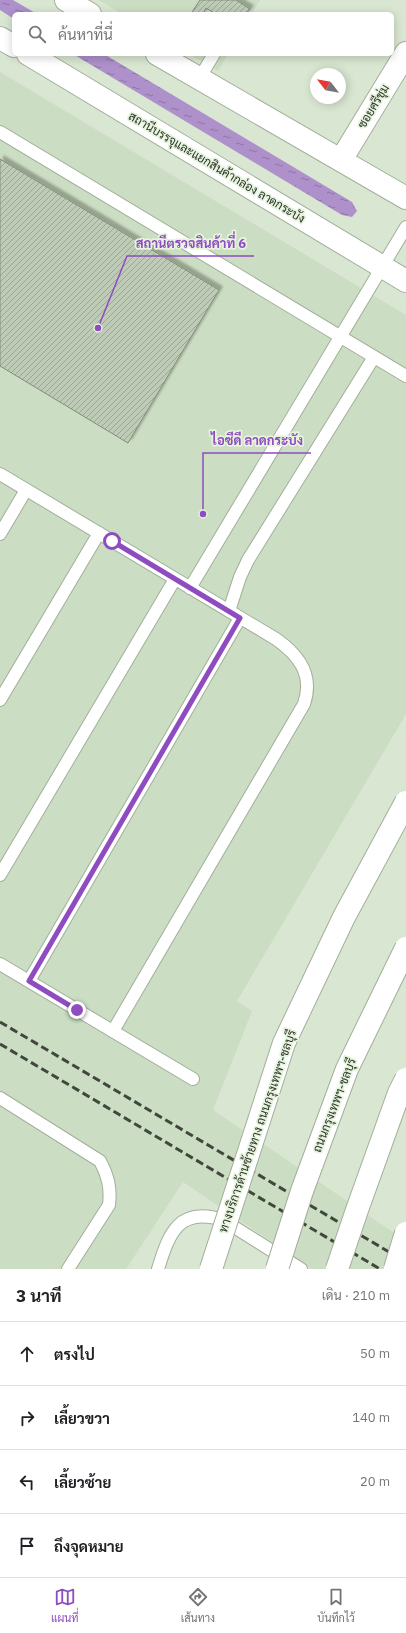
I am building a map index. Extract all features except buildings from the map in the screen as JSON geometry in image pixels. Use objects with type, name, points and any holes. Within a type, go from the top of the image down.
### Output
[{"type":"main road","points":[[66,0],[87,12]]},
{"type":"main road","points":[[0,38],[12,45]]},
{"type":"main road","name":"ซอยศรีชุ่ม","points":[[341,160],[406,53]]},
{"type":"main road","name":"สถานีบรรจุและแยกสินค้ากล่อง ลาดกระบัง","points":[[31,56],[406,281]]},
{"type":"main road","points":[[160,56],[406,198]]},
{"type":"main road","name":"ทางบริการด้านซ้ายทาง ถนนกรุงเทพฯ-ชลบุรี","points":[[211,1269],[284,1043],[344,917],[406,802]]},
{"type":"main road","name":"ถนนกรุงเทพฯ-ชลบุรี","points":[[277,1269],[302,1191],[347,1069],[406,948]]},
{"type":"main road","points":[[337,1269],[359,1202],[399,1093],[406,1079]]},
{"type":"main road","points":[[395,1269],[406,1233]]},
{"type":"lane","points":[[198,79],[213,56]]},
{"type":"lane","points":[[0,132],[406,376]]},
{"type":"lane","points":[[190,588],[406,227]]},
{"type":"lane","points":[[229,611],[240,577],[248,560],[374,357]]},
{"type":"lane","points":[[0,474],[276,639],[296,657],[306,674],[308,683],[308,693],[304,704],[113,1031]]},
{"type":"lane","points":[[0,534],[26,490]]},
{"type":"lane","points":[[0,700],[99,533]]},
{"type":"lane","points":[[0,875],[175,579]]},
{"type":"lane","points":[[29,981],[240,618]]},
{"type":"lane","points":[[0,964],[193,1079]]},
{"type":"lane","points":[[0,1098],[100,1161],[109,1181],[109,1205],[68,1269]]},
{"type":"lane","points":[[158,1269],[167,1242],[173,1231],[181,1223],[198,1216],[211,1216],[223,1220],[301,1269]]},
{"type":"shaded area","points":[[99,0],[260,0],[253,12],[119,12]]},
{"type":"shaded area","points":[[192,56],[227,56],[218,71]]},
{"type":"shaded area","points":[[0,72],[406,315],[406,714],[237,1001],[252,1011],[213,1110],[406,1241],[406,1269],[312,1269],[183,1182],[126,1269],[0,1269]]},
{"type":"water","points":[[0,0],[13,0],[34,12],[12,12],[12,18],[0,10]]},
{"type":"water","points":[[76,56],[107,56],[352,202],[357,211],[352,217],[342,215]]},
{"type":"railway","points":[[0,1022],[406,1262]]},
{"type":"railway","points":[[0,1044],[380,1269]]},
{"type":"place","name":"สถานีตรวจสินค้าที่ 6","points":[[98,328]]},
{"type":"place","name":"ไอซีดี ลาดกระบัง","points":[[203,514]]},
{"type":"route","points":[[77,1010],[29,981],[240,618],[112,541]]}]
